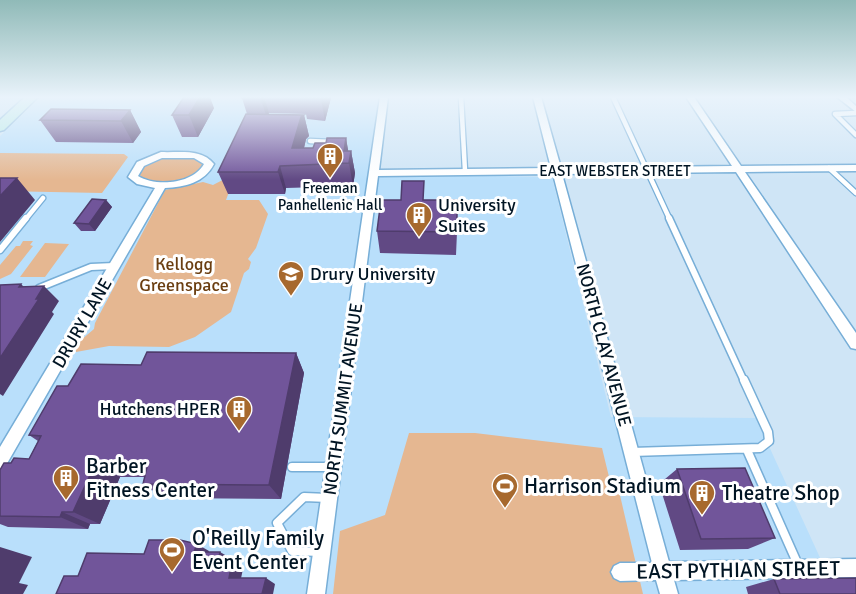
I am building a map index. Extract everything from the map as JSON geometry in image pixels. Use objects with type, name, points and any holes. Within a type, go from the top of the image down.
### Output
[{"type":"street","name":"NORTH SUMMIT AVENUE","points":[[316,594],[380,125]]},
{"type":"street","name":"NORTH CLAY AVENUE","points":[[545,125],[669,594]]},
{"type":"street","points":[[708,125],[856,344]]},
{"type":"street","points":[[161,155],[199,156],[207,159],[209,164],[205,173],[200,177],[183,183],[162,184],[143,183],[136,180],[133,174],[145,160],[161,155]]},
{"type":"street","name":"EAST WEBSTER STREET","points":[[374,172],[856,168]]},
{"type":"street","name":"DRURY LANE","points":[[2,455],[162,184]]},
{"type":"street","name":"EAST PYTHIAN STREET","points":[[620,572],[856,568]]},
{"type":"lane","points":[[462,125],[465,171]]},
{"type":"lane","points":[[626,125],[768,432],[769,441],[760,448],[747,450],[632,452]]},
{"type":"lane","points":[[310,141],[342,142]]},
{"type":"lane","points":[[829,168],[856,193]]},
{"type":"lane","points":[[0,250],[43,198]]},
{"type":"lane","points":[[33,288],[48,285],[91,267],[115,266]]},
{"type":"lane","points":[[747,450],[800,570]]},
{"type":"lane","points":[[292,467],[333,467]]},
{"type":"lane","points":[[321,552],[292,551],[277,523],[304,497],[329,498]]},
{"type":"shaded area","name":"Drury University","points":[[12,125],[385,125],[379,174],[552,177],[611,417],[756,418],[822,562],[856,562],[856,594],[0,594],[0,136]]},
{"type":"green space","points":[[0,153],[124,154],[128,157],[102,193],[0,191]]},
{"type":"green space","points":[[161,158],[197,159],[204,163],[199,174],[177,180],[152,181],[138,175],[141,166]]},
{"type":"green space","name":"Kellogg Greenspace","points":[[236,173],[226,200],[259,200],[268,214],[256,248],[248,259],[251,262],[249,269],[244,273],[231,312],[195,337],[169,347],[109,346],[76,352],[74,346],[94,329],[95,323],[165,190],[203,182],[213,185]]},
{"type":"green space","points":[[23,241],[33,241],[30,245],[33,246],[11,274],[0,279],[0,265]]},
{"type":"green space","points":[[45,243],[69,244],[45,277],[20,277]]},
{"type":"green space","name":"Harrison Stadium","points":[[409,433],[475,433],[602,448],[611,485],[619,491],[643,594],[333,594],[340,531],[385,515]]},
{"type":"building","points":[[241,125],[299,125],[292,148],[313,148],[315,143],[326,143],[327,138],[346,138],[344,151],[351,151],[349,163],[280,166],[278,172],[218,172]]},
{"type":"building","points":[[0,178],[17,178],[0,196]]},
{"type":"building","points":[[402,181],[424,181],[423,200],[457,200],[457,232],[377,231],[381,200],[401,200]]},
{"type":"building","points":[[92,199],[106,200],[89,224],[74,223]]},
{"type":"building","points":[[21,284],[19,287],[44,286],[36,299],[39,299],[0,358],[0,285]]},
{"type":"building","points":[[147,352],[296,353],[269,485],[143,484],[148,463],[96,462],[73,512],[62,512],[60,517],[0,516],[0,470],[4,463],[11,463],[14,458],[29,459],[41,436],[29,435],[57,386],[68,386],[81,364],[141,365]]},
{"type":"building","points":[[745,468],[775,538],[701,539],[677,469]]},
{"type":"building","name":"O'Reilly Family Event Center","points":[[149,540],[180,540],[197,544],[194,552],[220,552],[219,557],[232,562],[229,578],[266,578],[262,594],[56,594],[64,576],[78,576],[87,553],[144,554]]},
{"type":"building","points":[[856,578],[856,594],[780,594],[774,579]]},
{"type":"place","name":"Freeman Panhellenic Hall","points":[[330,179]]},
{"type":"place","name":"University Suites","points":[[419,238]]},
{"type":"place","name":"Drury University","points":[[291,297]]},
{"type":"place","name":"Hutchens HPER","points":[[239,432]]},
{"type":"place","name":"Barber Fitness Center","points":[[66,501]]},
{"type":"place","name":"Harrison Stadium","points":[[505,509]]},
{"type":"place","name":"Theatre Shop","points":[[702,516]]},
{"type":"place","name":"O'Reilly Family Event Center","points":[[172,573]]}]
